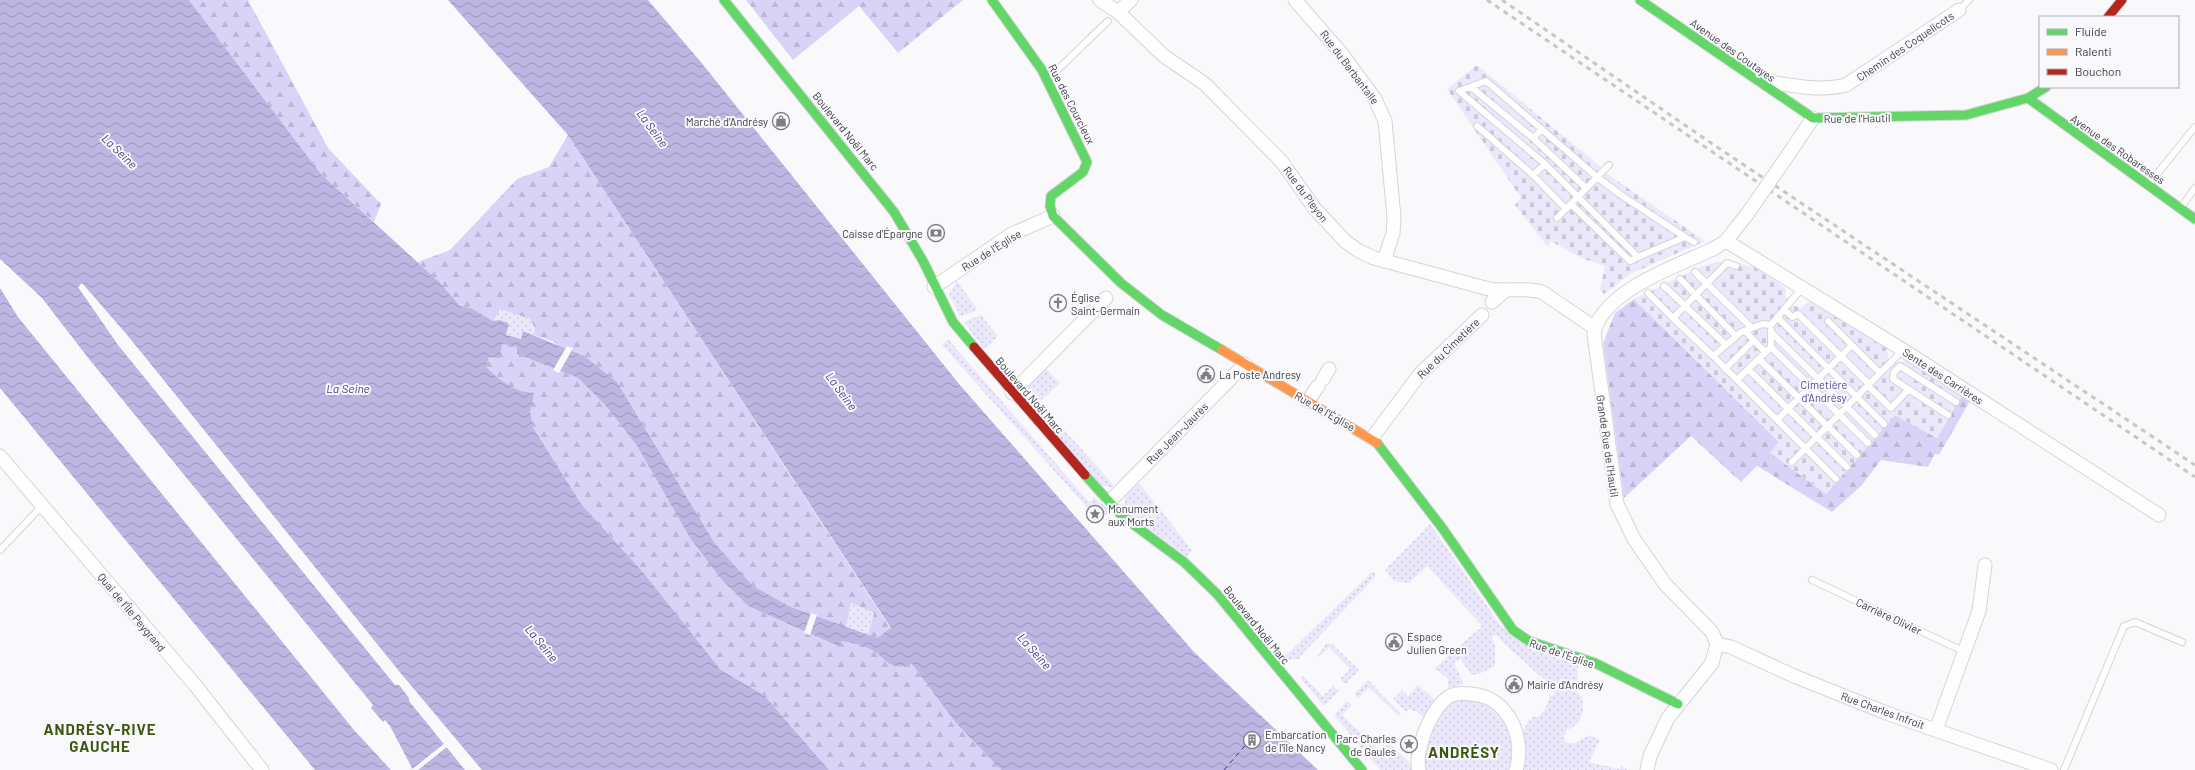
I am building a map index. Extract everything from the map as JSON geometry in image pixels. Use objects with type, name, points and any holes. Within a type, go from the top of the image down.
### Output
[{"type":"street","name":"Boulevard Noël Marc","points":[[724,0],[894,212],[913,244],[953,322],[1012,393],[1109,502],[1131,524],[1184,562],[1206,582],[1362,770]]},
{"type":"street","name":"Rue des Courcieux","points":[[992,0],[1042,70],[1086,158],[1086,166],[1079,176],[1051,196],[1050,206],[1053,216]]},
{"type":"street","name":"Rue du Pleyon","points":[[1100,0],[1118,12],[1164,56],[1205,84],[1282,162],[1315,209],[1346,242],[1360,251],[1384,261],[1489,289],[1505,291],[1523,289],[1542,292],[1595,328]]},
{"type":"street","points":[[1118,12],[1131,0]]},
{"type":"street","name":"Rue du Barbantalle","points":[[1295,0],[1342,54],[1375,99],[1386,121],[1394,217],[1393,233],[1384,261]]},
{"type":"street","name":"Avenue des Coutayes","points":[[1640,0],[1813,118]]},
{"type":"street","points":[[2109,16],[2122,0]]},
{"type":"street","name":"Chemin des Coquelicots","points":[[1756,80],[1813,89],[1829,89],[1846,85],[1959,10]]},
{"type":"street","name":"Rue de l'Hautil","points":[[1726,241],[1748,213],[1813,118],[1966,115],[1993,109],[2028,98],[2044,88]]},
{"type":"street","name":"Avenue des Robaresses","points":[[2028,98],[2195,219]]},
{"type":"street","name":"Rue de l'Église","points":[[934,287],[1012,234],[1053,216],[1121,283],[1162,315],[1372,438],[1391,457],[1513,630],[1520,637],[1532,644],[1584,658],[1678,704]]},
{"type":"street","name":"Sente des Carrières","points":[[1726,241],[1903,350],[2159,515]]},
{"type":"street","name":"Grande Rue de l'Hautil","points":[[1718,644],[1712,632],[1665,584],[1634,539],[1617,504],[1593,341],[1595,328],[1602,313],[1620,295],[1713,249],[1726,241]]},
{"type":"street","points":[[1492,302],[1505,291]]},
{"type":"street","points":[[1012,393],[1106,298]]},
{"type":"street","name":"Rue du Cimetière","points":[[1372,438],[1420,374],[1482,315]]},
{"type":"street","name":"Rue Jean-Jaurès","points":[[1109,502],[1245,364]]},
{"type":"street","points":[[1308,401],[1324,378]]},
{"type":"street","name":"Quai de l'Île Peygrand","points":[[0,456],[195,685],[262,770]]},
{"type":"street","points":[[1936,730],[1980,611],[1985,565]]},
{"type":"street","points":[[1648,770],[1650,756],[1668,718],[1712,663],[1718,644]]},
{"type":"street","name":"Rue Charles Infroit","points":[[1718,644],[1731,647],[1794,676],[1889,714],[2051,770]]},
{"type":"street","points":[[1418,770],[1422,739],[1435,713],[1450,696],[1469,693],[1486,697],[1496,703],[1509,717],[1518,735],[1520,755],[1516,770]]},
{"type":"lane","points":[[1959,10],[1969,0]]},
{"type":"lane","points":[[1047,80],[1108,21]]},
{"type":"lane","points":[[1638,257],[1545,164],[1459,91],[1486,81],[1597,177],[1621,195],[1694,242]]},
{"type":"lane","points":[[1471,87],[1532,138],[1586,188]]},
{"type":"lane","points":[[1477,126],[1630,261],[1685,237]]},
{"type":"lane","points":[[2148,186],[2195,127]]},
{"type":"lane","points":[[1532,138],[1542,129]]},
{"type":"lane","points":[[1533,175],[1545,164]]},
{"type":"lane","points":[[1557,218],[1609,165]]},
{"type":"lane","points":[[2181,208],[2195,188]]},
{"type":"lane","points":[[1673,318],[1727,263],[1736,266]]},
{"type":"lane","points":[[1695,272],[1752,328]]},
{"type":"lane","points":[[1680,279],[1736,336]]},
{"type":"lane","points":[[1664,286],[1726,345]]},
{"type":"lane","points":[[1802,288],[1771,325],[1771,347],[1868,443]]},
{"type":"lane","points":[[1648,293],[1836,479]]},
{"type":"lane","points":[[1784,309],[1792,317],[1798,314],[1891,408],[1908,390]]},
{"type":"lane","points":[[1777,317],[1884,424]]},
{"type":"lane","points":[[1828,321],[1880,373]]},
{"type":"lane","points":[[1713,356],[1736,336],[1762,324],[1771,325]]},
{"type":"lane","points":[[1746,332],[1766,352]]},
{"type":"lane","points":[[1772,333],[1875,435]]},
{"type":"lane","points":[[1725,369],[1754,340]]},
{"type":"lane","points":[[1777,420],[1852,345]]},
{"type":"lane","points":[[1737,380],[1771,347]]},
{"type":"lane","points":[[1792,462],[1903,350]]},
{"type":"lane","points":[[1759,359],[1857,455]]},
{"type":"lane","points":[[1887,366],[1894,372]]},
{"type":"lane","points":[[1948,415],[1892,379],[1894,372],[1900,366],[1956,402]]},
{"type":"lane","points":[[1748,369],[1846,467]]},
{"type":"lane","points":[[0,550],[42,506]]},
{"type":"lane","name":"Carrière Olivier","points":[[1812,580],[1965,652]]},
{"type":"lane","points":[[2064,770],[2124,626],[2135,622],[2182,642]]},
{"type":"green space","points":[[189,0],[248,0],[328,148],[381,204],[374,222],[321,174]]},
{"type":"green space","points":[[746,0],[963,0],[898,53],[859,6],[793,60]]},
{"type":"green space","points":[[1477,65],[1601,167],[1603,171],[1705,241],[1630,274],[1604,294],[1600,289],[1605,266],[1584,259],[1550,241],[1548,247],[1515,205],[1521,198],[1447,89]]},
{"type":"green space","points":[[568,135],[891,629],[877,638],[868,635],[874,613],[851,603],[846,628],[791,607],[753,586],[714,542],[617,382],[552,341],[534,335],[535,328],[530,319],[500,309],[493,321],[471,308],[460,306],[418,262],[450,250],[517,179],[549,167]]},
{"type":"green space","name":"Cimetière d'Andrésy","points":[[1727,260],[1755,267],[1784,287],[1786,290],[1785,296],[1793,305],[1801,308],[1808,302],[1815,300],[1887,347],[1889,359],[1899,363],[1907,360],[1962,395],[1937,438],[1895,415],[1826,494],[1770,453],[1779,442],[1634,299],[1703,266]]},
{"type":"green space","points":[[957,281],[977,309],[973,312],[960,316],[949,295]]},
{"type":"green space","points":[[1634,299],[1779,442],[1771,453],[1826,494],[1895,415],[1937,438],[1962,395],[1970,401],[1939,455],[1935,454],[1928,467],[1881,460],[1861,486],[1832,512],[1757,466],[1741,482],[1691,436],[1624,498],[1603,343],[1615,313]]},
{"type":"green space","points":[[500,308],[530,319],[535,328],[534,335],[524,331],[521,340],[506,335],[509,324],[493,321]]},
{"type":"green space","points":[[981,315],[998,336],[984,350],[964,322]]},
{"type":"green space","points":[[948,339],[1089,502],[1095,497],[1109,512],[1098,520],[942,345]]},
{"type":"green space","points":[[502,344],[518,347],[517,354],[578,378],[605,405],[637,446],[690,538],[721,579],[748,606],[840,647],[842,641],[865,646],[878,653],[893,666],[898,667],[912,664],[955,722],[1001,770],[829,770],[764,695],[721,670],[643,572],[582,505],[534,429],[524,393],[505,385],[486,367],[488,357],[494,357]]},
{"type":"green space","points":[[1044,366],[1060,383],[1042,400],[1035,400],[1032,403],[1021,391]]},
{"type":"green space","points":[[1048,412],[1112,483],[1114,488],[1101,485],[1042,418]]},
{"type":"green space","points":[[1139,483],[1192,550],[1187,557],[1133,516],[1124,506],[1126,495]]},
{"type":"green space","points":[[1430,524],[1501,626],[1578,660],[1577,693],[1580,694],[1582,699],[1583,710],[1580,720],[1572,728],[1567,730],[1564,737],[1566,743],[1575,743],[1589,735],[1600,740],[1589,762],[1619,769],[1621,766],[1628,770],[1520,770],[1521,741],[1525,728],[1533,717],[1538,717],[1543,712],[1549,698],[1549,694],[1552,696],[1556,690],[1502,642],[1496,634],[1492,638],[1495,646],[1495,666],[1479,674],[1472,675],[1460,659],[1454,663],[1464,684],[1448,688],[1448,679],[1435,668],[1482,626],[1427,566],[1409,583],[1394,581],[1385,570]]},
{"type":"green space","points":[[1373,571],[1376,576],[1298,659],[1288,660],[1283,658]]},
{"type":"green space","points":[[851,603],[874,613],[868,635],[846,628]]},
{"type":"green space","points":[[1327,643],[1332,644],[1359,670],[1345,684],[1340,679],[1350,669],[1329,647],[1319,657],[1317,656]]},
{"type":"green space","points":[[1302,675],[1323,696],[1333,686],[1339,691],[1324,706],[1302,680]]},
{"type":"green space","points":[[1368,680],[1401,714],[1399,716],[1369,688],[1358,698],[1354,694]]},
{"type":"green space","points":[[1418,685],[1434,699],[1435,704],[1424,718],[1417,712],[1409,709],[1406,712],[1393,699],[1402,690],[1408,696]]},
{"type":"green space","points":[[1461,698],[1476,700],[1489,706],[1512,726],[1513,770],[1424,770],[1424,750],[1432,729],[1445,711]]},
{"type":"green space","points":[[1347,701],[1352,705],[1342,715],[1381,751],[1389,743],[1409,762],[1414,770],[1380,770],[1334,715]]},
{"type":"water","name":"La Seine","points":[[0,0],[189,0],[321,174],[438,281],[460,306],[471,308],[493,321],[500,320],[509,324],[506,335],[521,339],[523,331],[584,356],[617,382],[714,542],[753,586],[791,607],[877,638],[891,628],[568,135],[448,0],[648,0],[700,61],[959,384],[1194,652],[1318,770],[1001,770],[955,722],[912,664],[898,667],[893,666],[878,654],[865,647],[842,641],[840,647],[748,606],[721,579],[690,538],[637,446],[605,405],[578,378],[517,354],[517,347],[502,344],[500,358],[489,357],[486,367],[508,385],[520,390],[534,393],[530,412],[534,429],[582,505],[643,572],[721,670],[764,695],[829,770],[482,770],[403,676],[128,336],[82,283],[78,287],[118,345],[395,685],[399,685],[409,698],[409,701],[465,770],[413,770],[390,726],[385,720],[383,722],[371,708],[373,705],[89,359],[42,298],[0,259]]},
{"type":"water","points":[[0,288],[18,317],[354,730],[391,770],[315,770],[0,388]]},
{"type":"pier","points":[[567,346],[573,348],[559,373],[553,370]]},
{"type":"pier","points":[[811,613],[817,615],[810,635],[804,633]]},
{"type":"pier","points":[[445,743],[448,746],[418,770],[411,770]]},
{"type":"ferry route","points":[[1224,770],[1249,741]]},
{"type":"railway","points":[[1487,0],[2195,477]]},
{"type":"railway","points":[[1502,0],[1714,145],[2195,465]]},
{"type":"traffic: fast","points":[[724,0],[894,212],[923,261],[953,322],[974,347]]},
{"type":"traffic: fast","points":[[992,0],[1042,70],[1087,162],[1083,172],[1051,196],[1050,206],[1053,216],[1121,283],[1162,315],[1222,350]]},
{"type":"traffic: fast","points":[[1640,0],[1813,118],[1966,115],[2028,98],[2044,88]]},
{"type":"traffic: fast","points":[[2028,98],[2195,219]]},
{"type":"traffic: fast","points":[[1377,443],[1443,529],[1513,630],[1529,641],[1595,663],[1678,704]]},
{"type":"traffic: fast","points":[[1085,475],[1122,516],[1184,562],[1217,594],[1362,770]]},
{"type":"traffic: slow","points":[[1222,350],[1377,443]]},
{"type":"traffic: jam","points":[[2109,16],[2122,0]]},
{"type":"traffic: jam","points":[[974,347],[1085,475]]},
{"type":"place","name":"Marché d'Andrésy","points":[[781,121]]},
{"type":"place","name":"Caisse d'Épargne","points":[[936,233]]},
{"type":"place","name":"Église Saint-Germain","points":[[1058,303]]},
{"type":"place","name":"La Poste Andresy","points":[[1206,374]]},
{"type":"place","name":"Monument aux Morts","points":[[1095,514]]},
{"type":"place","name":"Espace Julien Green","points":[[1394,642]]},
{"type":"place","name":"Mairie d'Andrésy","points":[[1514,684]]},
{"type":"place","name":"Embarcation de l'île Nancy","points":[[1252,740]]},
{"type":"place","name":"Parc Charles de Gaules","points":[[1409,744]]},
{"type":"district","name":"ANDRÉSY-RIVE GAUCHE","points":[[100,738]]},
{"type":"district","name":"ANDRÉSY","points":[[1464,752]]}]
